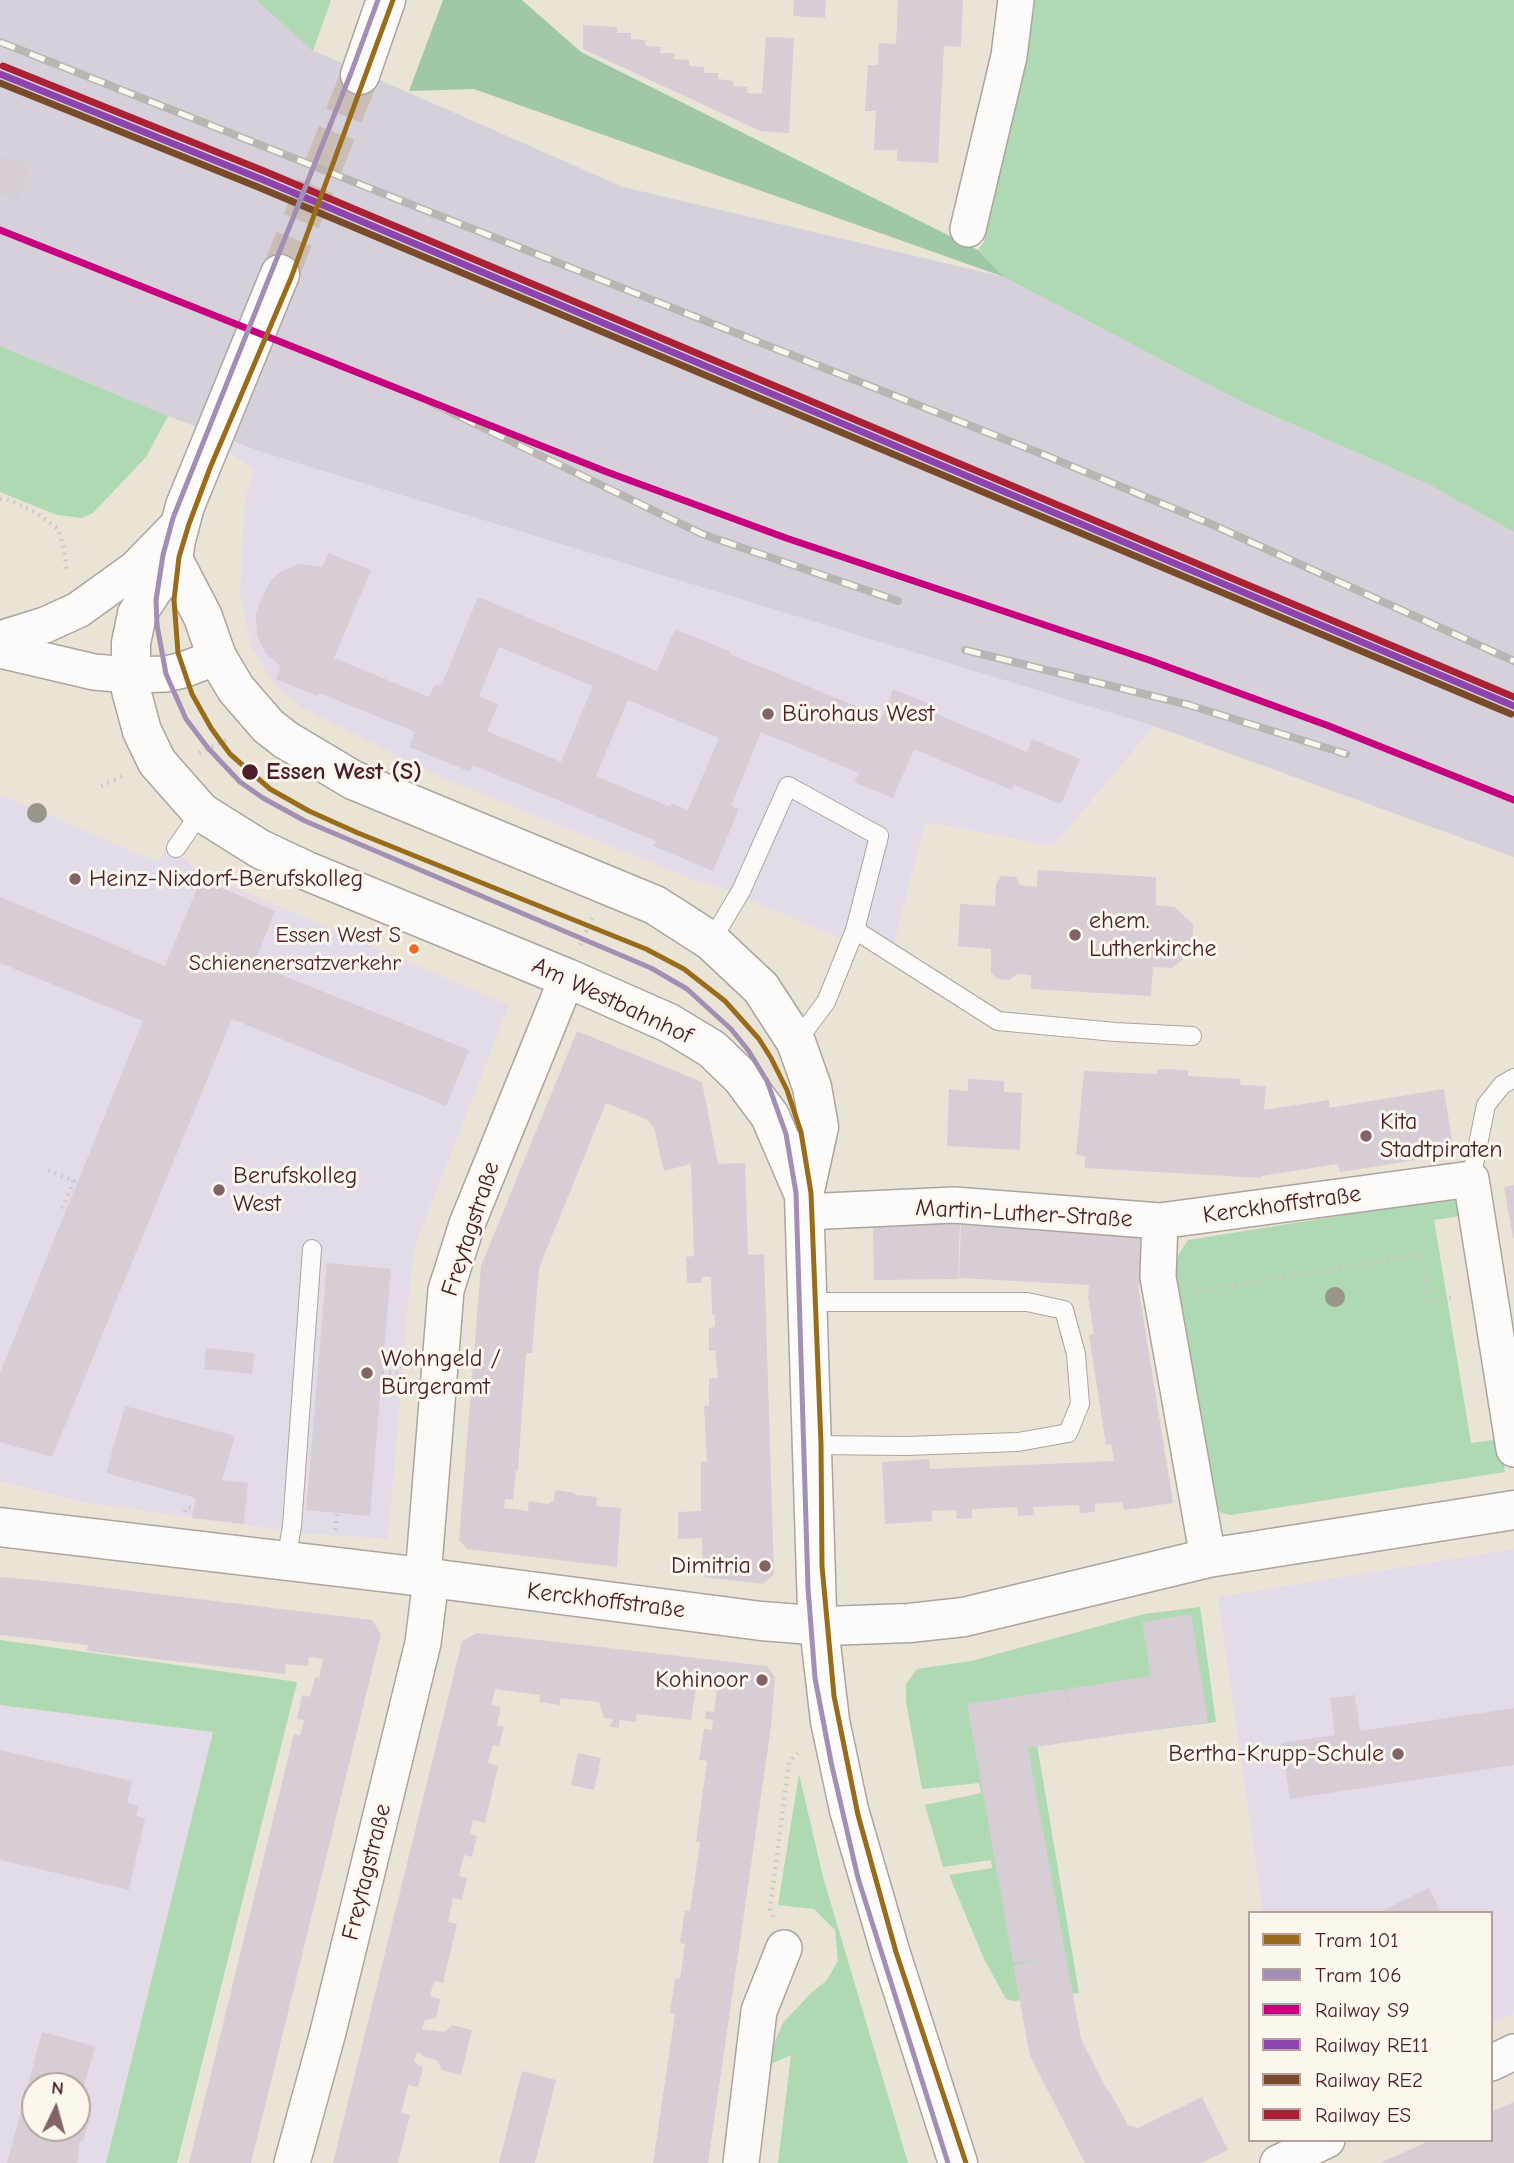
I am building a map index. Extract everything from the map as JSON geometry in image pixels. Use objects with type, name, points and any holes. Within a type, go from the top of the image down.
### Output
[{"type":"main road","points":[[364,64],[386,0]]},
{"type":"main road","points":[[280,274],[180,523],[173,559],[203,617],[217,657],[236,689],[268,726],[286,740],[353,780],[638,896],[711,941],[761,988],[796,1042],[812,1087],[819,1128],[804,1203],[818,1626],[830,1721],[849,1810],[890,1951],[958,2163]]},
{"type":"main road","name":"Am Westbahnhof","points":[[173,559],[137,614],[131,643],[130,675],[139,721],[157,762],[201,812],[260,849],[307,872],[573,962],[686,1032],[728,1063],[769,1116],[804,1203]]},
{"type":"main road","name":"Kerckhoffstraße","points":[[0,1527],[818,1626],[909,1623],[964,1617],[1208,1558],[1514,1510]]},
{"type":"street","points":[[968,229],[1009,55],[1016,0]]},
{"type":"street","points":[[0,639],[45,625],[78,610],[135,569],[180,523]]},
{"type":"street","points":[[0,650],[94,672],[130,675],[166,674],[217,657]]},
{"type":"street","name":"Freytagstraße","points":[[292,2163],[328,2032],[419,1657],[427,1578],[446,1290],[467,1224],[573,962]]},
{"type":"street","points":[[1471,1179],[1514,1449]]},
{"type":"street","name":"Kerckhoffstraße","points":[[1160,1221],[1471,1179]]},
{"type":"street","name":"Martin-Luther-Straße","points":[[804,1203],[954,1205],[1160,1221]]},
{"type":"street","points":[[1160,1221],[1158,1278],[1208,1558]]},
{"type":"street","points":[[741,2163],[759,2011],[784,1948]]},
{"type":"street","points":[[1493,2062],[1514,2052]]},
{"type":"street","points":[[1278,2163],[1323,2142]]},
{"type":"lane","points":[[711,941],[741,891],[788,786],[879,836],[855,930],[826,1002],[796,1042]]},
{"type":"lane","points":[[176,848],[201,812]]},
{"type":"lane","points":[[855,930],[998,1021],[1115,1032],[1192,1035]]},
{"type":"lane","points":[[1471,1179],[1486,1105],[1502,1085],[1514,1078]]},
{"type":"lane","points":[[286,1560],[292,1526],[312,1249]]},
{"type":"lane","points":[[807,1302],[1027,1302],[1063,1310],[1076,1354],[1080,1404],[1068,1433],[1018,1442],[895,1446],[812,1445]]},
{"type":"path","points":[[0,499],[7,499],[37,513],[58,530],[64,548],[67,580]]},
{"type":"path","points":[[199,753],[230,738]]},
{"type":"path","points":[[573,962],[592,918]]},
{"type":"path","points":[[48,1170],[74,1181],[62,1209],[67,1212]]},
{"type":"path","points":[[1162,1296],[1421,1255],[1429,1301],[1489,1291]]},
{"type":"path","points":[[784,1948],[770,1909],[789,1762],[830,1721]]},
{"type":"shaded area","points":[[0,0],[256,0],[314,51],[623,187],[1004,277],[1240,401],[1428,484],[1514,532],[1514,857],[1154,726],[262,452],[0,346]]},
{"type":"shaded area","points":[[235,385],[1154,726],[1053,846],[925,822],[890,959],[721,888],[691,879],[438,776],[304,709],[277,688],[251,647],[240,593],[245,499],[254,469],[211,441]]},
{"type":"shaded area","name":"Berufskolleg West","points":[[0,794],[156,861],[170,846],[201,873],[509,1005],[416,1243],[411,1272],[388,1539],[302,1533],[82,1502],[0,1481]]},
{"type":"shaded area","points":[[1514,1549],[1514,2013],[1493,2022],[1493,1911],[1263,1911],[1218,1597]]},
{"type":"shaded area","points":[[0,1705],[213,1732],[106,2163],[0,2163]]},
{"type":"green space","points":[[256,0],[331,0],[313,51]]},
{"type":"green space","points":[[443,0],[522,0],[581,52],[978,250],[1004,277],[474,89],[409,91]]},
{"type":"green space","points":[[1031,0],[1514,0],[1514,532],[1428,484],[1240,401],[1004,277],[978,250],[984,242],[1023,62]]},
{"type":"green space","points":[[0,346],[168,416],[146,457],[93,513],[82,518],[57,515],[0,492]]},
{"type":"green space","points":[[1457,1197],[1460,1216],[1434,1220],[1471,1443],[1501,1439],[1505,1472],[1231,1515],[1221,1513],[1216,1505],[1172,1265],[1188,1240]]},
{"type":"green space","points":[[1200,1607],[1216,1722],[1037,1745],[1079,1993],[1014,2001],[1006,1999],[984,1959],[949,1875],[992,1868],[991,1860],[943,1867],[925,1805],[981,1793],[979,1783],[922,1789],[906,1702],[906,1684],[917,1669],[971,1661],[1144,1614]]},
{"type":"green space","points":[[0,1640],[297,1682],[177,2163],[106,2163],[213,1732],[0,1705]]},
{"type":"green space","points":[[799,1774],[823,1877],[908,2163],[778,2163],[791,2055],[764,2067],[783,2023],[826,1981],[838,1961],[835,1930],[814,1909],[778,1905]]},
{"type":"building","points":[[794,0],[826,0],[825,18],[793,16]]},
{"type":"building","points":[[898,0],[963,0],[961,47],[944,46],[938,163],[897,161],[897,150],[874,150],[876,111],[865,111],[868,65],[878,65],[879,43],[896,44]]},
{"type":"building","points":[[583,25],[617,27],[617,33],[631,33],[631,39],[645,40],[646,46],[661,47],[660,53],[675,53],[674,59],[689,60],[689,66],[704,67],[704,73],[718,73],[718,79],[733,81],[733,86],[747,87],[747,93],[762,94],[766,37],[794,38],[789,133],[760,131],[583,49]]},
{"type":"building","points":[[0,155],[30,167],[17,200],[0,193]]},
{"type":"building","name":"Bürohaus West","points":[[328,553],[371,570],[334,658],[429,697],[435,684],[441,686],[478,597],[657,671],[675,629],[882,717],[893,689],[932,705],[929,711],[1027,752],[1032,739],[1080,759],[1061,804],[1014,785],[1011,790],[914,749],[893,798],[854,782],[859,773],[761,732],[731,806],[739,809],[713,871],[653,846],[656,841],[473,765],[470,772],[409,747],[415,732],[320,693],[318,696],[276,679],[281,666],[265,653],[257,635],[256,614],[260,601],[271,580],[280,572],[298,564],[322,567]],"holes":[[[499,647],[593,686],[561,762],[487,731],[498,704],[479,696]],[[628,700],[719,738],[688,810],[671,803],[670,807],[596,776]]]},
{"type":"building","name":"ehem. Lutherkirche","points":[[1038,870],[1156,877],[1156,905],[1175,907],[1193,924],[1192,951],[1172,968],[1153,967],[1151,996],[1031,989],[1031,975],[1017,974],[1009,980],[998,979],[991,973],[991,949],[958,946],[960,904],[995,906],[996,884],[1001,876],[1016,877],[1020,885],[1037,887]]},
{"type":"building","points":[[201,879],[275,911],[254,964],[469,1050],[446,1106],[232,1019],[52,1457],[0,1442],[0,1373],[143,1021],[0,963],[0,897],[165,966]]},
{"type":"building","points":[[577,1031],[702,1082],[718,1164],[745,1163],[748,1255],[764,1254],[774,1574],[763,1584],[703,1577],[702,1538],[678,1539],[678,1512],[701,1511],[701,1462],[707,1462],[704,1406],[709,1406],[709,1378],[718,1378],[715,1351],[709,1351],[709,1328],[715,1327],[711,1277],[702,1277],[702,1283],[687,1283],[686,1257],[694,1256],[691,1164],[664,1171],[654,1128],[648,1120],[606,1103],[539,1268],[532,1353],[526,1353],[518,1471],[516,1470],[513,1500],[505,1499],[504,1508],[528,1511],[529,1501],[548,1504],[554,1501],[555,1490],[597,1497],[596,1506],[621,1508],[617,1567],[467,1549],[459,1540],[481,1266]]},
{"type":"building","points":[[1157,1069],[1188,1070],[1188,1076],[1241,1079],[1240,1085],[1266,1086],[1264,1110],[1329,1100],[1329,1108],[1444,1089],[1454,1154],[1340,1172],[1338,1164],[1261,1178],[1085,1168],[1085,1156],[1076,1155],[1084,1071],[1157,1074]]},
{"type":"building","points":[[968,1079],[1004,1081],[1004,1092],[1022,1093],[1020,1150],[947,1146],[949,1089],[968,1091]]},
{"type":"building","points":[[1514,1185],[1514,1238],[1513,1238],[1504,1187]]},
{"type":"building","points":[[960,1222],[958,1279],[874,1280],[873,1224]]},
{"type":"building","points":[[961,1222],[1143,1235],[1141,1284],[1138,1285],[1173,1503],[1124,1510],[1122,1502],[1095,1504],[1095,1512],[1080,1513],[1079,1505],[1033,1507],[1034,1515],[1018,1516],[1017,1507],[972,1509],[972,1518],[957,1519],[956,1510],[932,1511],[932,1521],[885,1524],[882,1462],[929,1459],[930,1469],[1114,1461],[1111,1444],[1106,1445],[1089,1335],[1094,1334],[1088,1297],[1089,1285],[959,1278]]},
{"type":"building","points":[[327,1263],[391,1269],[370,1516],[306,1510]]},
{"type":"building","points":[[206,1348],[254,1353],[252,1374],[204,1369]]},
{"type":"building","points":[[125,1406],[235,1436],[222,1480],[248,1483],[244,1524],[192,1518],[196,1498],[106,1473]]},
{"type":"building","points":[[0,1577],[372,1620],[381,1634],[251,2163],[189,2163],[294,1734],[300,1736],[304,1720],[297,1719],[302,1695],[310,1697],[315,1677],[319,1678],[323,1659],[309,1657],[308,1666],[286,1664],[285,1674],[87,1651],[88,1645],[0,1635]]},
{"type":"building","points":[[1191,1614],[1208,1722],[1028,1748],[1081,2039],[1128,2125],[1138,2128],[1202,2097],[1228,2150],[1201,2163],[1085,2163],[1030,2056],[1013,1965],[1037,1960],[1013,1963],[967,1704],[1065,1689],[1070,1715],[1066,1689],[1151,1676],[1142,1622]]},
{"type":"building","points":[[477,1633],[767,1666],[775,1677],[771,1727],[708,2163],[653,2163],[675,2014],[670,2013],[675,1978],[680,1979],[685,1944],[680,1943],[685,1910],[690,1911],[700,1842],[696,1842],[707,1761],[699,1760],[704,1729],[712,1730],[713,1720],[705,1719],[706,1711],[714,1712],[718,1683],[697,1680],[691,1720],[637,1714],[636,1722],[619,1720],[619,1728],[610,1727],[613,1720],[604,1718],[599,1702],[560,1698],[560,1705],[539,1702],[540,1695],[495,1689],[492,1705],[501,1707],[497,1725],[504,1727],[499,1747],[493,1745],[488,1763],[498,1766],[485,1823],[473,1820],[470,1834],[477,1836],[472,1857],[464,1855],[459,1876],[467,1878],[462,1900],[453,1898],[448,1922],[457,1924],[443,1983],[434,1981],[430,1996],[440,1999],[436,2018],[425,2020],[422,2029],[445,2032],[452,2025],[472,2030],[461,2075],[442,2070],[437,2060],[417,2052],[414,2062],[423,2068],[418,2087],[408,2085],[401,2113],[410,2115],[398,2163],[333,2163],[462,1641]]},
{"type":"building","name":"Bertha-Krupp-Schule","points":[[1355,1695],[1360,1731],[1514,1708],[1514,1765],[1290,1799],[1281,1743],[1335,1735],[1330,1698]]},
{"type":"building","points":[[0,1750],[132,1781],[127,1803],[139,1806],[136,1816],[145,1818],[129,1890],[0,1860]]},
{"type":"building","points":[[578,1753],[601,1758],[594,1790],[571,1785]]},
{"type":"building","points":[[1429,1888],[1440,1911],[1381,1911]]},
{"type":"building","points":[[42,2032],[95,2046],[88,2072],[31,2072]]},
{"type":"building","points":[[522,2071],[556,2080],[535,2163],[499,2163]]},
{"type":"building","points":[[1514,2102],[1514,2163],[1380,2163],[1427,2142],[1493,2142],[1493,2111]]},
{"type":"building","points":[[21,2111],[21,2142],[80,2142],[77,2163],[7,2163]]},
{"type":"tunnel","points":[[280,274],[360,75]]},
{"type":"railway","points":[[0,42],[1047,456],[1211,524],[1514,661]]},
{"type":"railway","points":[[432,403],[702,534],[898,601]]},
{"type":"railway","points":[[965,650],[1189,705],[1346,754]]},
{"type":"tram line","name":"106","points":[[378,0],[173,518],[163,555],[156,600],[157,625],[166,674],[186,719],[208,748],[240,782],[263,798],[305,821],[651,968],[687,989],[731,1029],[767,1081],[786,1134],[796,1193],[808,1588],[815,1678],[858,1878],[948,2163]]},
{"type":"tram line","name":"101","points":[[393,0],[291,278],[189,524],[179,557],[174,600],[178,653],[192,694],[211,728],[230,754],[270,789],[309,811],[358,833],[646,949],[684,969],[725,1001],[759,1039],[771,1058],[787,1090],[801,1132],[811,1193],[821,1444],[822,1566],[834,1696],[858,1815],[896,1952],[966,2163]]},
{"type":"rail line","name":"ES","points":[[3,66],[264,171],[1514,697]]},
{"type":"rail line","name":"RE11","points":[[0,74],[261,179],[1514,706]]},
{"type":"rail line","name":"RE2","points":[[0,83],[258,187],[1511,714]]},
{"type":"rail line","name":"S9","points":[[0,230],[607,472],[786,538],[1149,660],[1329,726],[1514,800]]},
{"type":"place","name":"Bürohaus West","points":[[768,714]]},
{"type":"place","name":"Essen West (S)","points":[[250,772]]},
{"type":"place","name":"Heinz-Nixdorf-Berufskolleg","points":[[75,879]]},
{"type":"place","name":"ehem. Lutherkirche","points":[[1075,935]]},
{"type":"place","name":"Essen West S Schienenersatzverkehr","points":[[414,949]]},
{"type":"place","name":"Kita Stadtpiraten","points":[[1366,1136]]},
{"type":"place","name":"Berufskolleg West","points":[[219,1190]]},
{"type":"place","name":"Wohngeld / Bürgeramt","points":[[367,1373]]},
{"type":"place","name":"Dimitria","points":[[765,1566]]},
{"type":"place","name":"Kohinoor","points":[[762,1680]]},
{"type":"place","name":"Bertha-Krupp-Schule","points":[[1398,1754]]}]
